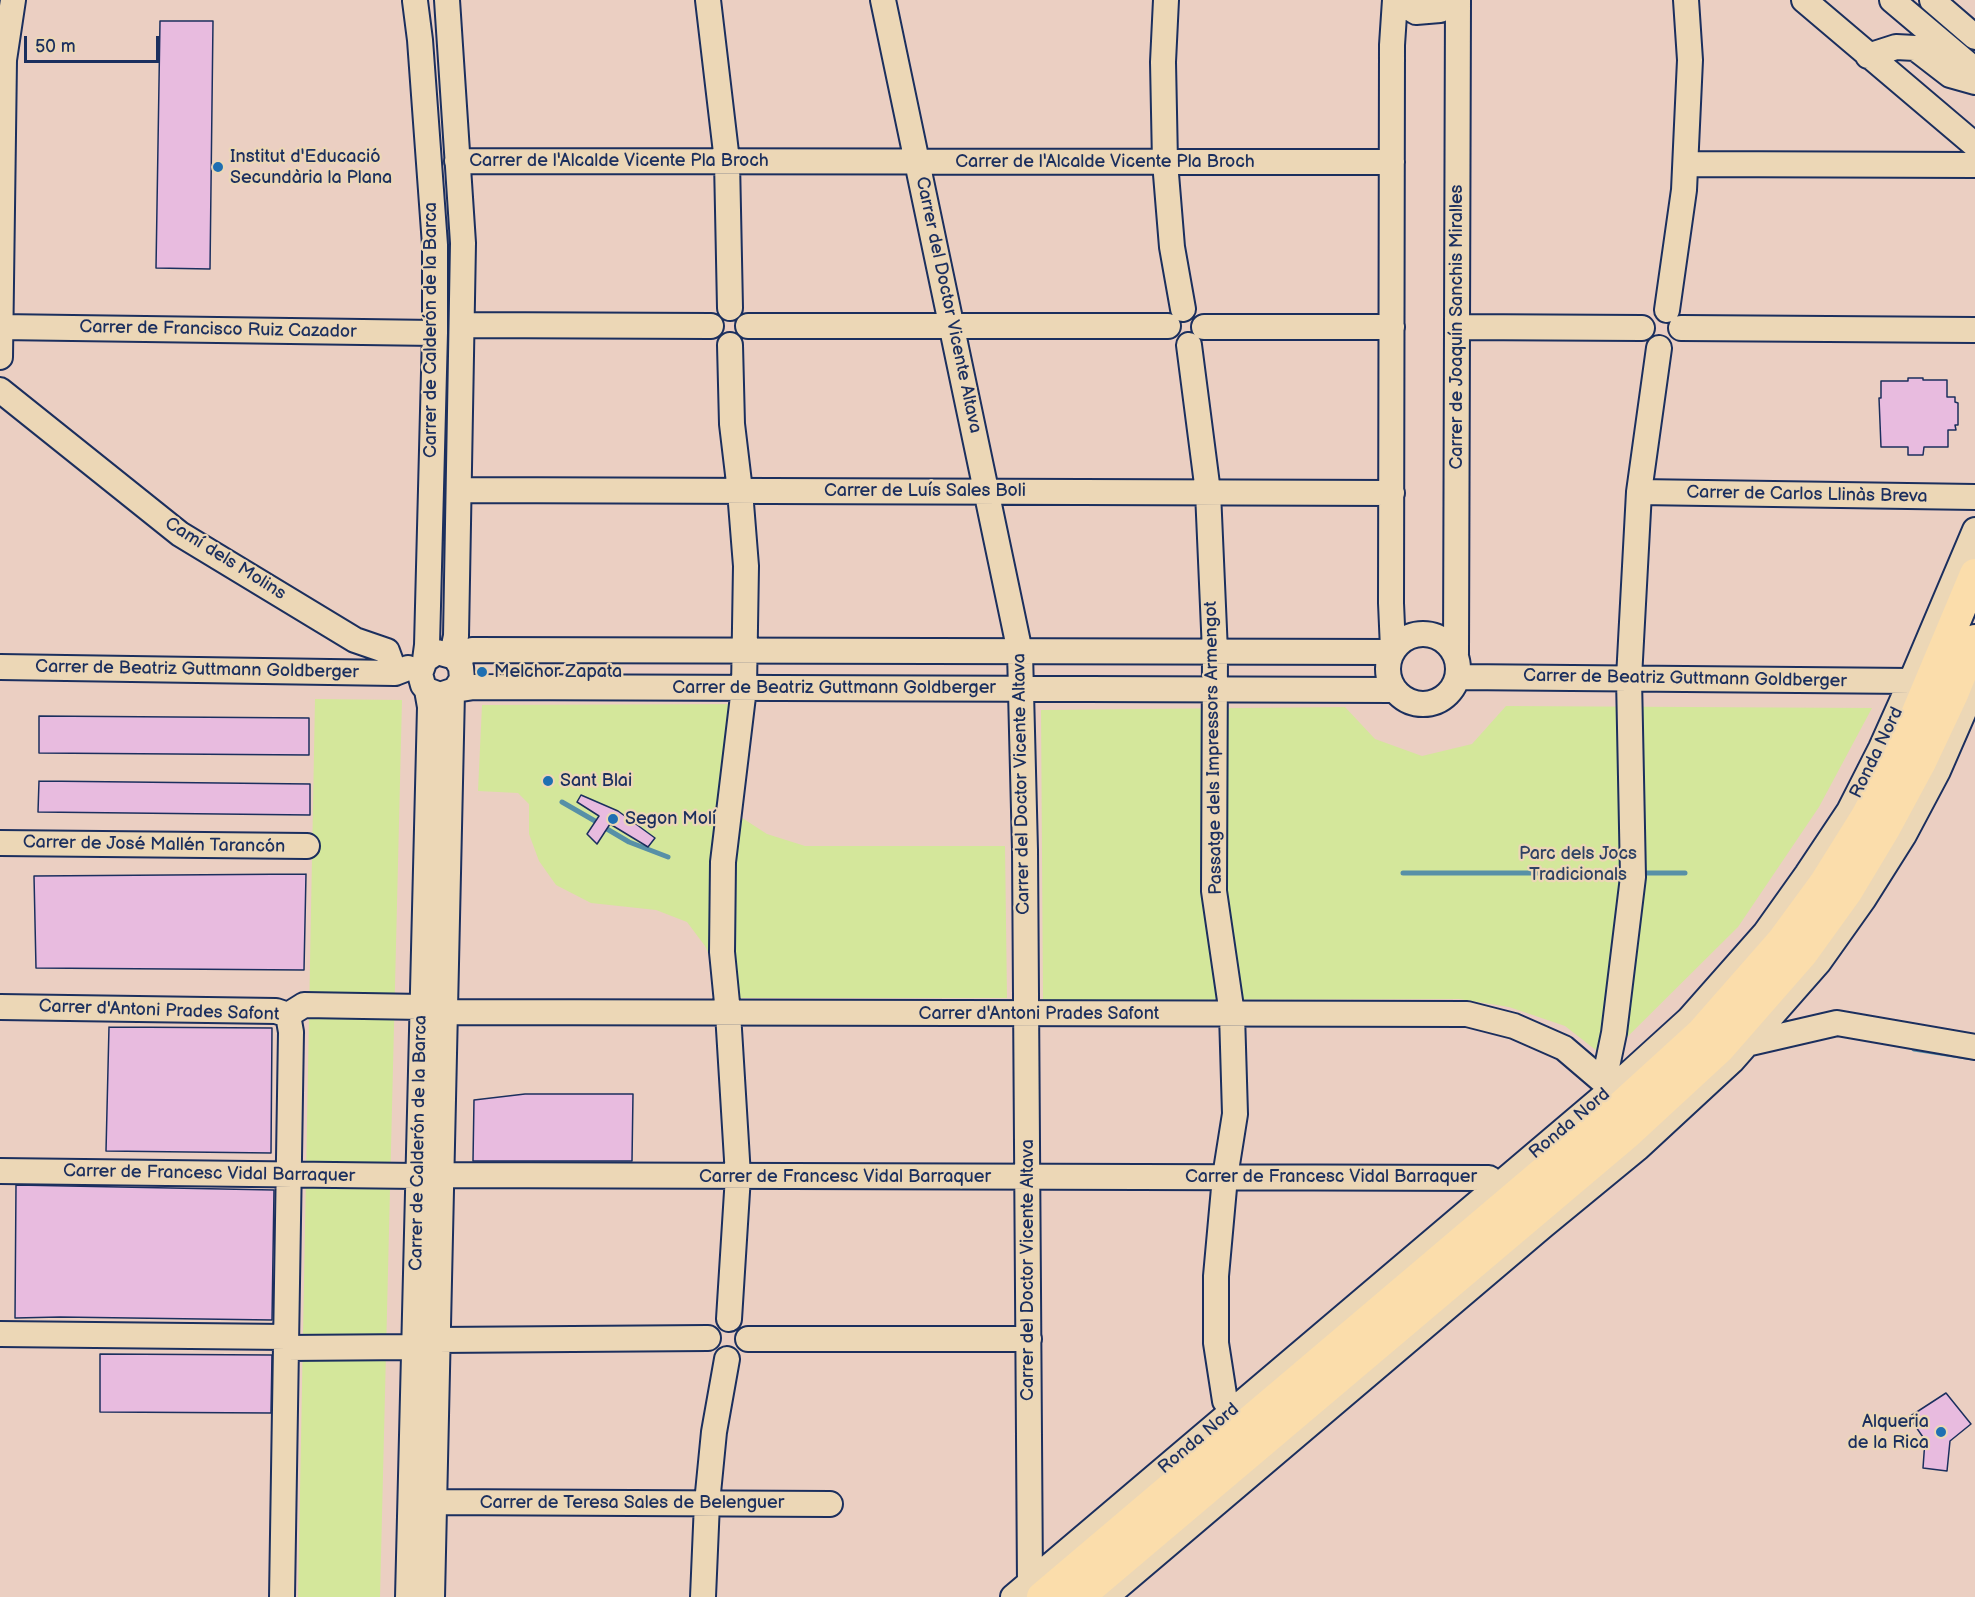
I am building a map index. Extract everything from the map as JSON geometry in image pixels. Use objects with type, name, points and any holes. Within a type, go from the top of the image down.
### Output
[{"type":"main road","name":"Ronda Nord","points":[[1028,1592],[1612,1114],[1702,1032],[1781,942],[1825,882],[1865,818],[1899,755],[1975,574]]},
{"type":"main road","points":[[1079,1597],[1628,1133],[1719,1049],[1803,953],[1847,892],[1920,764],[1975,640]]},
{"type":"street","points":[[0,357],[2,55],[13,0]]},
{"type":"street","points":[[414,1],[431,5],[445,0]]},
{"type":"street","name":"Carrer de Calderón de la Barca","points":[[445,0],[463,243],[456,636],[453,656]]},
{"type":"street","points":[[708,0],[727,161],[730,308]]},
{"type":"street","name":"Carrer del Doctor Vicente Altava","points":[[883,0],[1020,652],[1029,1339],[1028,1592]]},
{"type":"street","points":[[748,326],[952,326],[1175,318],[1198,313],[1204,327],[1200,339],[1189,345],[1174,341],[1175,318],[1172,247],[1165,162],[1163,62],[1167,0]]},
{"type":"street","points":[[1392,651],[1413,634],[1438,636],[1457,665],[1448,695],[1430,705],[1410,703],[1394,690],[1387,671],[1392,651],[1392,45],[1396,0],[1416,12],[1440,10],[1450,0]]},
{"type":"street","name":"Carrer de Joaquín Sanchis Miralles","points":[[1457,665],[1458,0]]},
{"type":"street","points":[[1686,0],[1697,164],[1684,190],[1674,319],[1675,344],[1659,348],[1646,341],[1642,328],[1650,313],[1674,319],[1975,330]]},
{"type":"street","points":[[1804,0],[1975,145]]},
{"type":"street","points":[[1892,0],[1975,70]]},
{"type":"street","points":[[1932,0],[1975,37]]},
{"type":"street","name":"Carrer de Calderón de la Barca","points":[[414,1],[420,40],[435,245],[435,333],[425,674],[430,707],[434,1010],[430,1176],[437,1340],[432,1597]]},
{"type":"street","points":[[1868,56],[1896,47],[1915,48],[1950,75],[1975,82]]},
{"type":"street","name":"Carrer de l'Alcalde Vicente Pla Broch","points":[[457,161],[1392,162]]},
{"type":"street","points":[[1697,164],[1975,165]]},
{"type":"street","points":[[730,308],[744,315],[748,326],[744,339],[730,345],[717,341],[711,326],[718,311],[730,308]]},
{"type":"street","points":[[463,325],[711,326]]},
{"type":"street","name":"Carrer de Francisco Ruiz Cazador","points":[[0,327],[435,333]]},
{"type":"street","points":[[1204,327],[1392,327]]},
{"type":"street","points":[[1457,327],[1642,328]]},
{"type":"street","points":[[729,1319],[738,1176],[729,1012],[722,952],[723,862],[744,688],[746,566],[741,491],[732,424],[730,345]]},
{"type":"street","name":"Passatge dels Impressors Armengot","points":[[1189,345],[1208,492],[1216,689],[1214,891],[1232,1014],[1235,1114],[1225,1177],[1216,1276],[1216,1343],[1225,1401]]},
{"type":"street","points":[[1608,1085],[1633,873],[1629,678],[1649,493],[1659,348]]},
{"type":"street","name":"Camí dels Molins","points":[[0,390],[180,534],[355,640],[387,651],[395,673]]},
{"type":"street","name":"Carrer de Luís Sales Boli","points":[[459,490],[1392,493]]},
{"type":"street","name":"Carrer de Carlos Llinàs Breva","points":[[1649,493],[1975,497]]},
{"type":"street","name":"Ronda Nord","points":[[1028,1592],[1497,1185],[1608,1085],[1689,1019],[1765,933],[1808,874],[1849,811],[1881,748],[1975,530]]},
{"type":"street","name":"Carrer de Beatriz Guttmann Goldberger","points":[[453,656],[472,650],[1392,651]]},
{"type":"street","points":[[437,652],[453,656],[461,667],[462,679],[454,691],[440,695],[425,674],[437,652]]},
{"type":"street","name":"Carrer de Beatriz Guttmann Goldberger","points":[[1457,665],[1629,678],[1911,681]]},
{"type":"street","name":"Carrer de Beatriz Guttmann Goldberger","points":[[0,667],[425,674]]},
{"type":"street","points":[[1106,1597],[1638,1148],[1732,1061],[1819,962],[1863,900],[1904,835],[1938,771],[1975,686]]},
{"type":"street","name":"Carrer de Beatriz Guttmann Goldberger","points":[[454,691],[474,687],[1394,690]]},
{"type":"street","name":"Carrer de Calderón de la Barca","points":[[434,1010],[454,691]]},
{"type":"street","name":"Carrer de José Mallén Tarancón","points":[[0,843],[307,846]]},
{"type":"street","name":"Carrer d'Antoni Prades Safont","points":[[0,1007],[276,1011],[288,1015],[304,1005],[434,1010],[1467,1014],[1514,1026],[1564,1048],[1608,1085]]},
{"type":"street","points":[[282,1597],[291,1032],[288,1015]]},
{"type":"street","points":[[1746,1044],[1837,1023],[1975,1047]]},
{"type":"street","name":"Carrer de Francesc Vidal Barraquer","points":[[0,1171],[430,1176],[1489,1178],[1497,1185]]},
{"type":"street","name":"Carrer de Calderón de la Barca","points":[[408,1597],[414,1347],[430,1176]]},
{"type":"street","points":[[729,1319],[742,1325],[748,1339],[741,1354],[728,1359],[714,1354],[708,1338],[715,1324],[729,1319]]},
{"type":"street","points":[[0,1334],[414,1347]]},
{"type":"street","points":[[437,1340],[708,1338]]},
{"type":"street","points":[[748,1339],[1029,1339]]},
{"type":"street","points":[[703,1597],[707,1503],[714,1432],[728,1359]]},
{"type":"street","name":"Carrer de Teresa Sales de Belenguer","points":[[434,1502],[830,1503]]},
{"type":"green space","points":[[315,699],[402,700],[380,1597],[298,1597]]},
{"type":"green space","points":[[749,704],[736,814],[767,834],[805,846],[1005,846],[1007,998],[720,998],[718,975],[705,946],[687,922],[656,910],[591,903],[556,885],[539,861],[529,834],[529,804],[518,793],[478,791],[482,705]]},
{"type":"green space","name":"Parc dels Jocs Tradicionals","points":[[1506,706],[1872,708],[1819,807],[1738,927],[1606,1058],[1565,1026],[1509,1007],[1459,999],[1043,1000],[1041,710],[1345,707],[1375,739],[1422,756],[1472,744]]},
{"type":"building","points":[[160,21],[213,21],[210,269],[156,268]]},
{"type":"building","points":[[1908,378],[1947,380],[1947,397],[1955,397],[1955,402],[1958,403],[1958,425],[1955,425],[1956,430],[1948,430],[1948,447],[1924,447],[1923,455],[1908,455],[1908,447],[1881,447],[1879,398],[1881,398],[1881,381],[1908,381]]},
{"type":"building","points":[[39,716],[309,718],[309,755],[39,753]]},
{"type":"building","points":[[39,781],[310,784],[310,815],[38,812]]},
{"type":"building","name":"Segon Molí","points":[[581,795],[618,811],[655,838],[648,847],[610,824],[597,844],[587,834],[599,816],[577,802]]},
{"type":"building","points":[[306,874],[304,970],[36,968],[34,876]]},
{"type":"building","points":[[109,1027],[272,1028],[271,1153],[106,1151]]},
{"type":"building","points":[[525,1094],[633,1094],[632,1161],[473,1161],[474,1100]]},
{"type":"building","points":[[16,1185],[274,1190],[272,1320],[15,1318]]},
{"type":"building","points":[[100,1354],[272,1355],[271,1413],[100,1412]]},
{"type":"building","name":"Alqueria de la Rica","points":[[1946,1393],[1971,1424],[1950,1441],[1947,1471],[1923,1468],[1925,1440],[1909,1417]]},
{"type":"waterway","points":[[562,802],[595,821]]},
{"type":"waterway","points":[[607,829],[629,842],[668,857]]},
{"type":"waterway","points":[[1403,873],[1626,873]]},
{"type":"waterway","points":[[1639,873],[1685,873]]},
{"type":"waterway","points":[[1914,1049],[1973,1058]]},
{"type":"place","name":"Institut d'Educació Secundària la Plana","points":[[218,167]]},
{"type":"place","name":"Melchor Zapata","points":[[482,672]]},
{"type":"place","name":"Sant Blai","points":[[548,781]]},
{"type":"place","name":"Segon Molí","points":[[613,819]]},
{"type":"place","name":"Alqueria de la Rica","points":[[1941,1432]]}]
